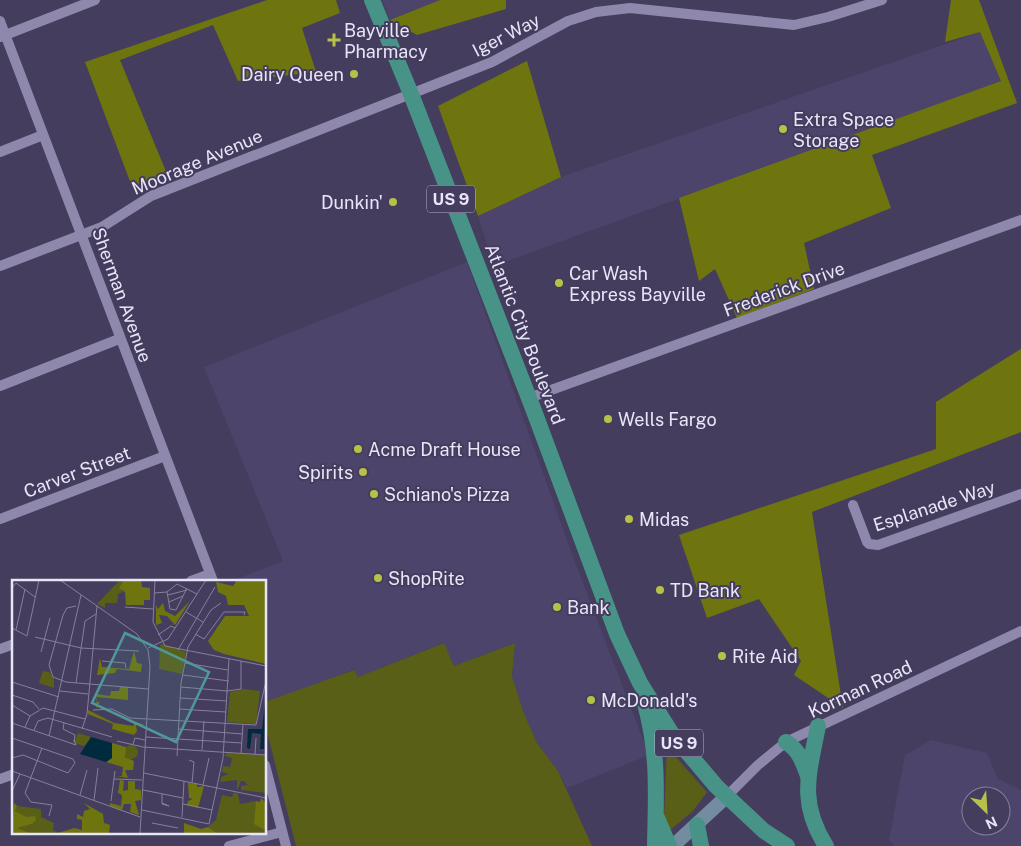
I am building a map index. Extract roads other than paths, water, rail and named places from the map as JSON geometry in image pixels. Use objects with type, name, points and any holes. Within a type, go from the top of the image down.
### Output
[{"type":"highway","name":"Atlantic City Boulevard","points":[[372,0],[411,94],[529,398],[617,634],[640,683]]},
{"type":"highway","name":"US 9","points":[[640,683],[672,734],[726,797],[764,831],[787,846]]},
{"type":"highway","points":[[640,683],[655,744],[655,846]]},
{"type":"highway","points":[[818,726],[808,776],[808,806],[814,828],[826,846]]},
{"type":"highway","points":[[786,742],[794,747],[801,757],[808,776]]},
{"type":"highway","points":[[655,813],[669,846]]},
{"type":"highway","points":[[697,824],[701,846]]},
{"type":"main road","points":[[673,846],[726,797]]},
{"type":"street","points":[[3,36],[95,0]]},
{"type":"street","name":"Iger Way","points":[[411,94],[492,62],[568,21],[596,12],[630,8],[794,25],[828,17],[882,0]]},
{"type":"street","name":"Sherman Avenue","points":[[0,21],[3,36],[83,234],[120,339],[212,577]]},
{"type":"street","name":"Moorage Avenue","points":[[0,266],[102,227],[151,196],[411,94]]},
{"type":"street","points":[[0,152],[43,135]]},
{"type":"street","name":"Frederick Drive","points":[[529,398],[1021,220]]},
{"type":"street","points":[[0,386],[120,339]]},
{"type":"street","name":"Carver Street","points":[[0,519],[165,456]]},
{"type":"street","name":"Esplanade Way","points":[[852,506],[867,542],[869,544],[878,544],[1021,494]]},
{"type":"street","points":[[196,580],[212,577]]},
{"type":"street","name":"Korman Road","points":[[726,797],[758,765],[786,742],[1021,631]]},
{"type":"street","points":[[0,649],[12,645]]},
{"type":"street","points":[[266,769],[286,846]]},
{"type":"street","points":[[0,779],[12,775]]},
{"type":"street","points":[[229,846],[282,832]]},
{"type":"place","name":"Bayville Pharmacy","points":[[334,40]]},
{"type":"place","name":"Dairy Queen","points":[[354,74]]},
{"type":"place","name":"Extra Space Storage","points":[[783,129]]},
{"type":"place","name":"Dunkin'","points":[[393,202]]},
{"type":"place","name":"Car Wash Express Bayville","points":[[559,283]]},
{"type":"place","name":"Wells Fargo","points":[[608,419]]},
{"type":"place","name":"Acme Draft House","points":[[358,449]]},
{"type":"place","name":"Spirits","points":[[363,472]]},
{"type":"place","name":"Schiano's Pizza","points":[[374,494]]},
{"type":"place","name":"Midas","points":[[629,519]]},
{"type":"place","name":"ShopRite","points":[[378,578]]},
{"type":"place","name":"TD Bank","points":[[660,590]]},
{"type":"place","name":"Bank","points":[[557,607]]},
{"type":"place","name":"Rite Aid","points":[[722,656]]},
{"type":"place","name":"McDonald's","points":[[591,700]]}]
